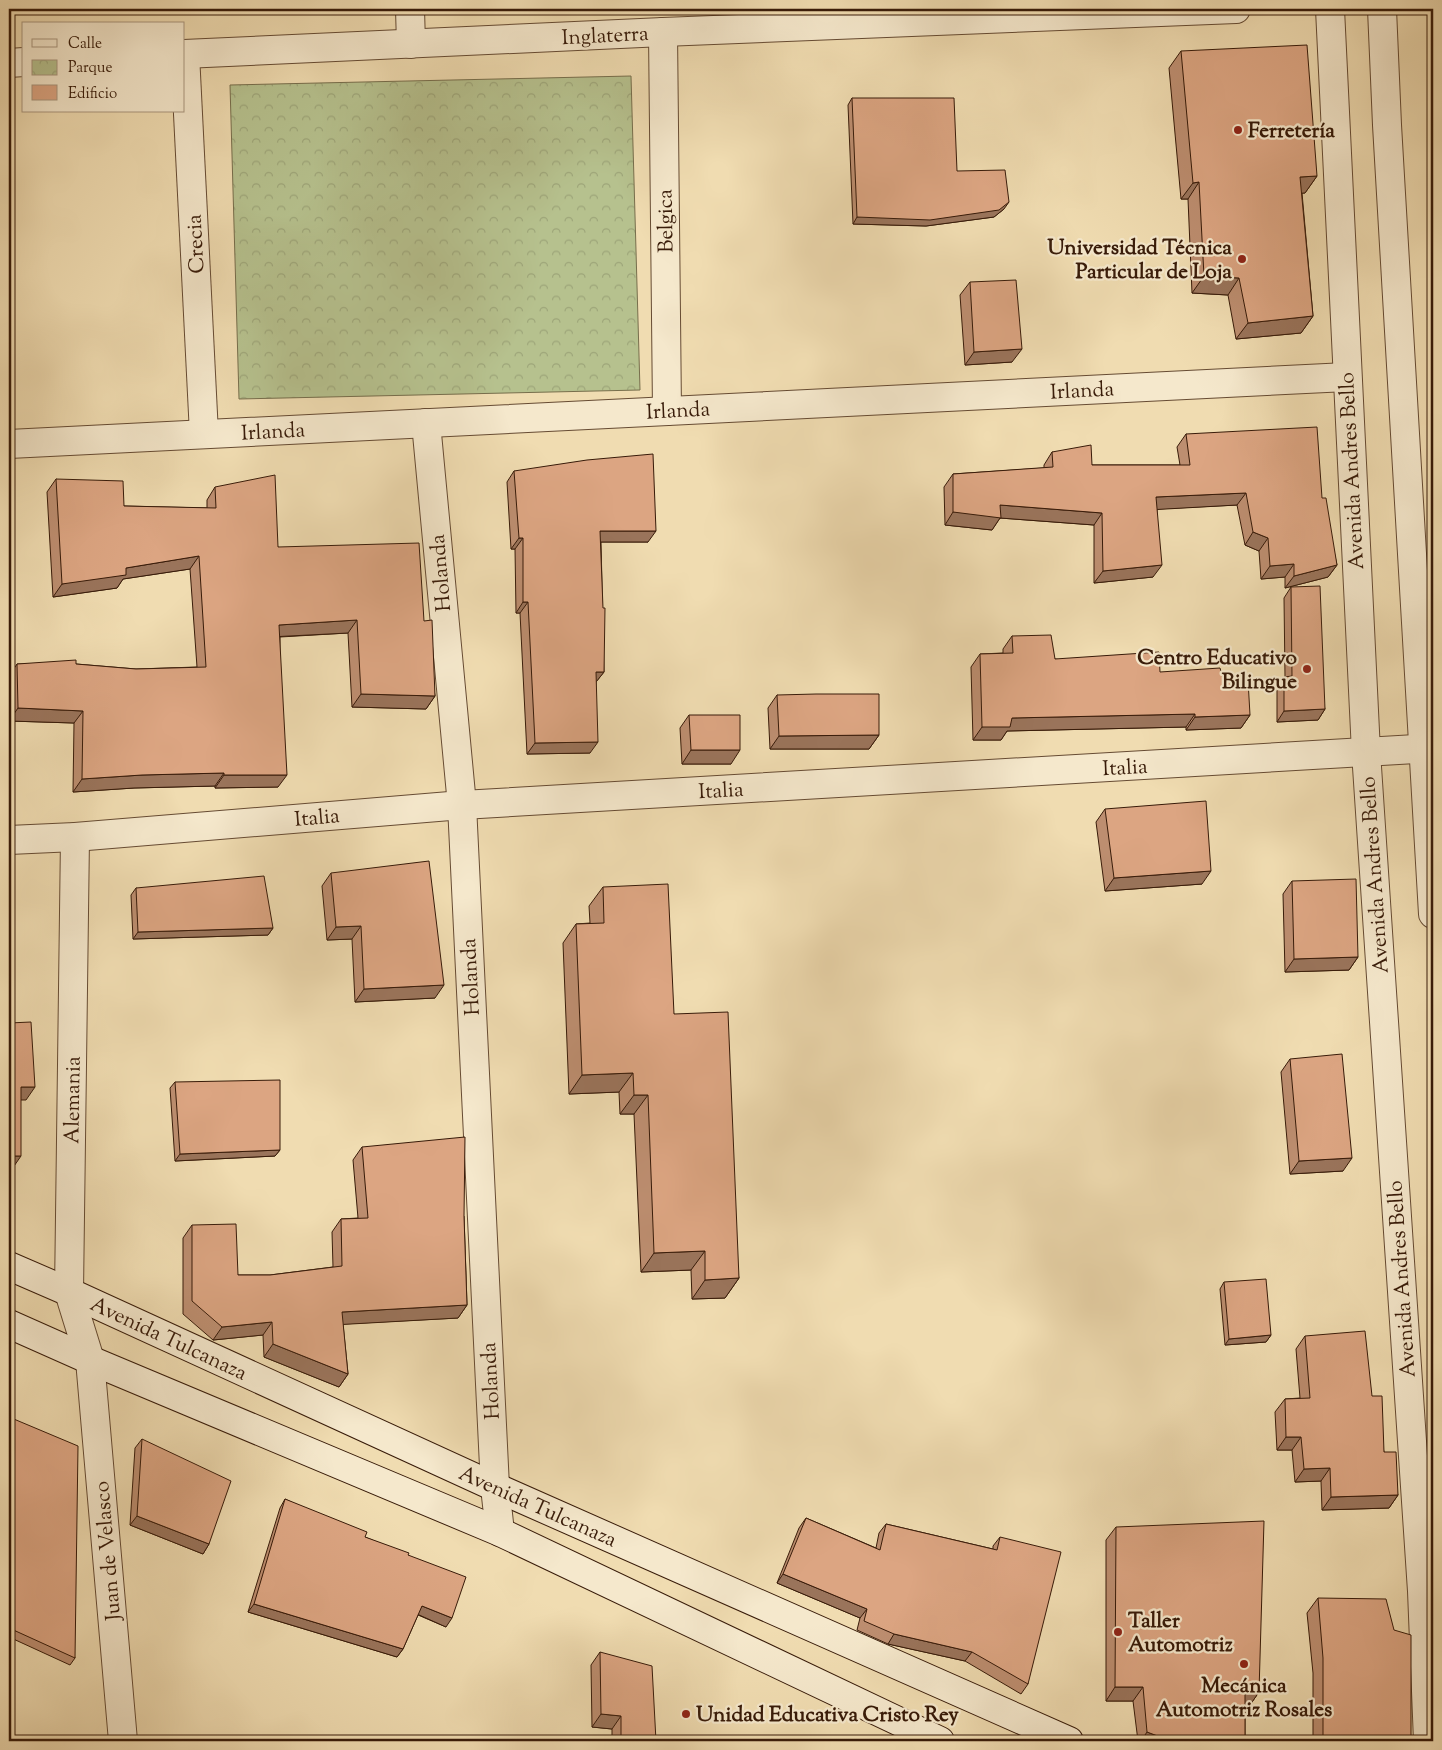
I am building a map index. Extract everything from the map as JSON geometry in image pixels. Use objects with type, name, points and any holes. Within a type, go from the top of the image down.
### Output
[{"type":"street","points":[[410,9],[411,44]]},
{"type":"street","name":"Inglaterra","points":[[185,54],[663,32],[1236,9]]},
{"type":"street","name":"Avenida Andres Bello","points":[[1330,9],[1366,752],[1428,1590],[1428,1741]]},
{"type":"street","points":[[1388,9],[1382,9],[1387,134],[1428,749],[1433,914]]},
{"type":"street","name":"Belgica","points":[[663,32],[667,410]]},
{"type":"street","points":[[9,63],[22,62]]},
{"type":"street","name":"Crecia","points":[[185,73],[204,434]]},
{"type":"street","name":"Irlanda","points":[[9,444],[1347,377]]},
{"type":"street","name":"Holanda","points":[[426,423],[462,805],[495,1487],[500,1532]]},
{"type":"street","name":"Italia","points":[[9,840],[76,838],[462,805],[1428,749]]},
{"type":"street","name":"Alemania","points":[[76,838],[69,1292],[90,1360]]},
{"type":"street","name":"Avenida Tulcanaza","points":[[9,1266],[495,1487],[1069,1741]]},
{"type":"street","name":"Avenida Tulcanaza","points":[[9,1324],[90,1360],[500,1532],[940,1741]]},
{"type":"street","name":"Juan de Velasco","points":[[90,1360],[124,1741]]},
{"type":"green space","points":[[631,76],[640,390],[239,399],[230,85]]},
{"type":"building","points":[[1307,45],[1317,176],[1300,177],[1313,316],[1248,323],[1239,278],[1204,276],[1199,182],[1193,183],[1181,51]]},
{"type":"building","points":[[852,98],[954,98],[957,171],[1005,170],[1009,202],[999,210],[930,220],[857,217]]},
{"type":"building","points":[[1016,280],[1022,349],[974,352],[970,282]]},
{"type":"building","points":[[1317,427],[1322,498],[1326,498],[1337,565],[1294,576],[1294,564],[1270,566],[1268,538],[1253,532],[1246,493],[1156,497],[1162,565],[1103,571],[1102,513],[1000,505],[1001,518],[953,512],[953,474],[1053,467],[1052,452],[1091,445],[1092,465],[1190,465],[1186,434]]},
{"type":"building","points":[[653,454],[656,531],[600,531],[603,608],[605,608],[604,672],[596,672],[598,742],[535,743],[528,602],[523,602],[523,538],[519,538],[514,471],[587,460]]},
{"type":"building","points":[[275,475],[278,547],[419,543],[424,621],[432,620],[435,696],[361,694],[357,620],[279,625],[287,775],[224,775],[224,773],[82,779],[83,711],[18,708],[17,664],[76,660],[76,664],[136,669],[206,667],[199,556],[126,568],[126,575],[62,584],[56,479],[123,481],[124,506],[216,508],[215,487]]},
{"type":"building","points":[[1320,586],[1325,709],[1284,711],[1284,677],[1292,676],[1291,587]]},
{"type":"building","points":[[1051,635],[1055,659],[1159,652],[1160,672],[1220,668],[1224,682],[1248,680],[1250,715],[1195,717],[1195,714],[1012,718],[1010,727],[982,727],[980,654],[1013,653],[1012,636]]},
{"type":"building","points":[[879,694],[879,735],[779,736],[777,695]]},
{"type":"building","points":[[689,715],[740,715],[740,750],[691,750]]},
{"type":"building","points":[[1206,801],[1211,871],[1114,878],[1105,809]]},
{"type":"building","points":[[429,861],[444,985],[364,989],[361,926],[336,927],[331,873]]},
{"type":"building","points":[[264,876],[273,928],[138,932],[136,888]]},
{"type":"building","points":[[1356,879],[1358,957],[1294,959],[1292,881]]},
{"type":"building","points":[[668,884],[674,1014],[728,1012],[739,1278],[705,1280],[705,1251],[654,1253],[648,1095],[634,1095],[633,1073],[582,1075],[576,924],[604,923],[603,887]]},
{"type":"building","points":[[31,1022],[35,1087],[21,1087],[21,1156],[12,1156],[14,1198],[9,1198],[9,1023]]},
{"type":"building","points":[[1342,1054],[1352,1158],[1299,1161],[1290,1059]]},
{"type":"building","points":[[280,1080],[280,1150],[180,1154],[175,1082]]},
{"type":"building","points":[[465,1137],[464,1216],[467,1305],[342,1312],[348,1374],[273,1344],[272,1322],[222,1327],[192,1301],[192,1225],[236,1224],[238,1275],[270,1275],[342,1266],[341,1219],[368,1218],[362,1147]]},
{"type":"building","points":[[1266,1279],[1271,1335],[1229,1339],[1224,1282]]},
{"type":"building","points":[[1365,1331],[1372,1396],[1382,1396],[1384,1452],[1396,1452],[1398,1495],[1331,1497],[1330,1468],[1304,1469],[1301,1437],[1286,1437],[1285,1399],[1310,1398],[1305,1336]]},
{"type":"building","points":[[9,1417],[78,1446],[75,1658],[9,1628]]},
{"type":"building","points":[[142,1439],[231,1481],[209,1544],[137,1516]]},
{"type":"building","points":[[285,1499],[367,1532],[365,1537],[466,1577],[452,1618],[422,1606],[403,1649],[254,1604]]},
{"type":"building","points":[[806,1518],[880,1550],[886,1524],[997,1550],[1000,1537],[1061,1552],[1028,1684],[972,1652],[894,1634],[864,1621],[867,1609],[783,1574]]},
{"type":"building","points":[[1264,1521],[1259,1692],[1245,1691],[1245,1741],[1171,1741],[1147,1732],[1143,1687],[1115,1687],[1116,1527]]},
{"type":"building","points":[[1318,1598],[1386,1599],[1394,1630],[1411,1635],[1410,1741],[1323,1741],[1323,1658]]},
{"type":"building","points":[[600,1652],[652,1666],[656,1741],[621,1741],[621,1716],[601,1714]]},
{"type":"place","name":"Ferretería","points":[[1238,130]]},
{"type":"place","name":"Universidad Técnica Particular de Loja","points":[[1242,259]]},
{"type":"place","name":"Centro Educativo Bilingue","points":[[1307,669]]},
{"type":"place","name":"Taller Automotriz","points":[[1118,1632]]},
{"type":"place","name":"Mecánica Automotriz Rosales","points":[[1244,1664]]},
{"type":"place","name":"Unidad Educativa Cristo Rey","points":[[686,1714]]}]
